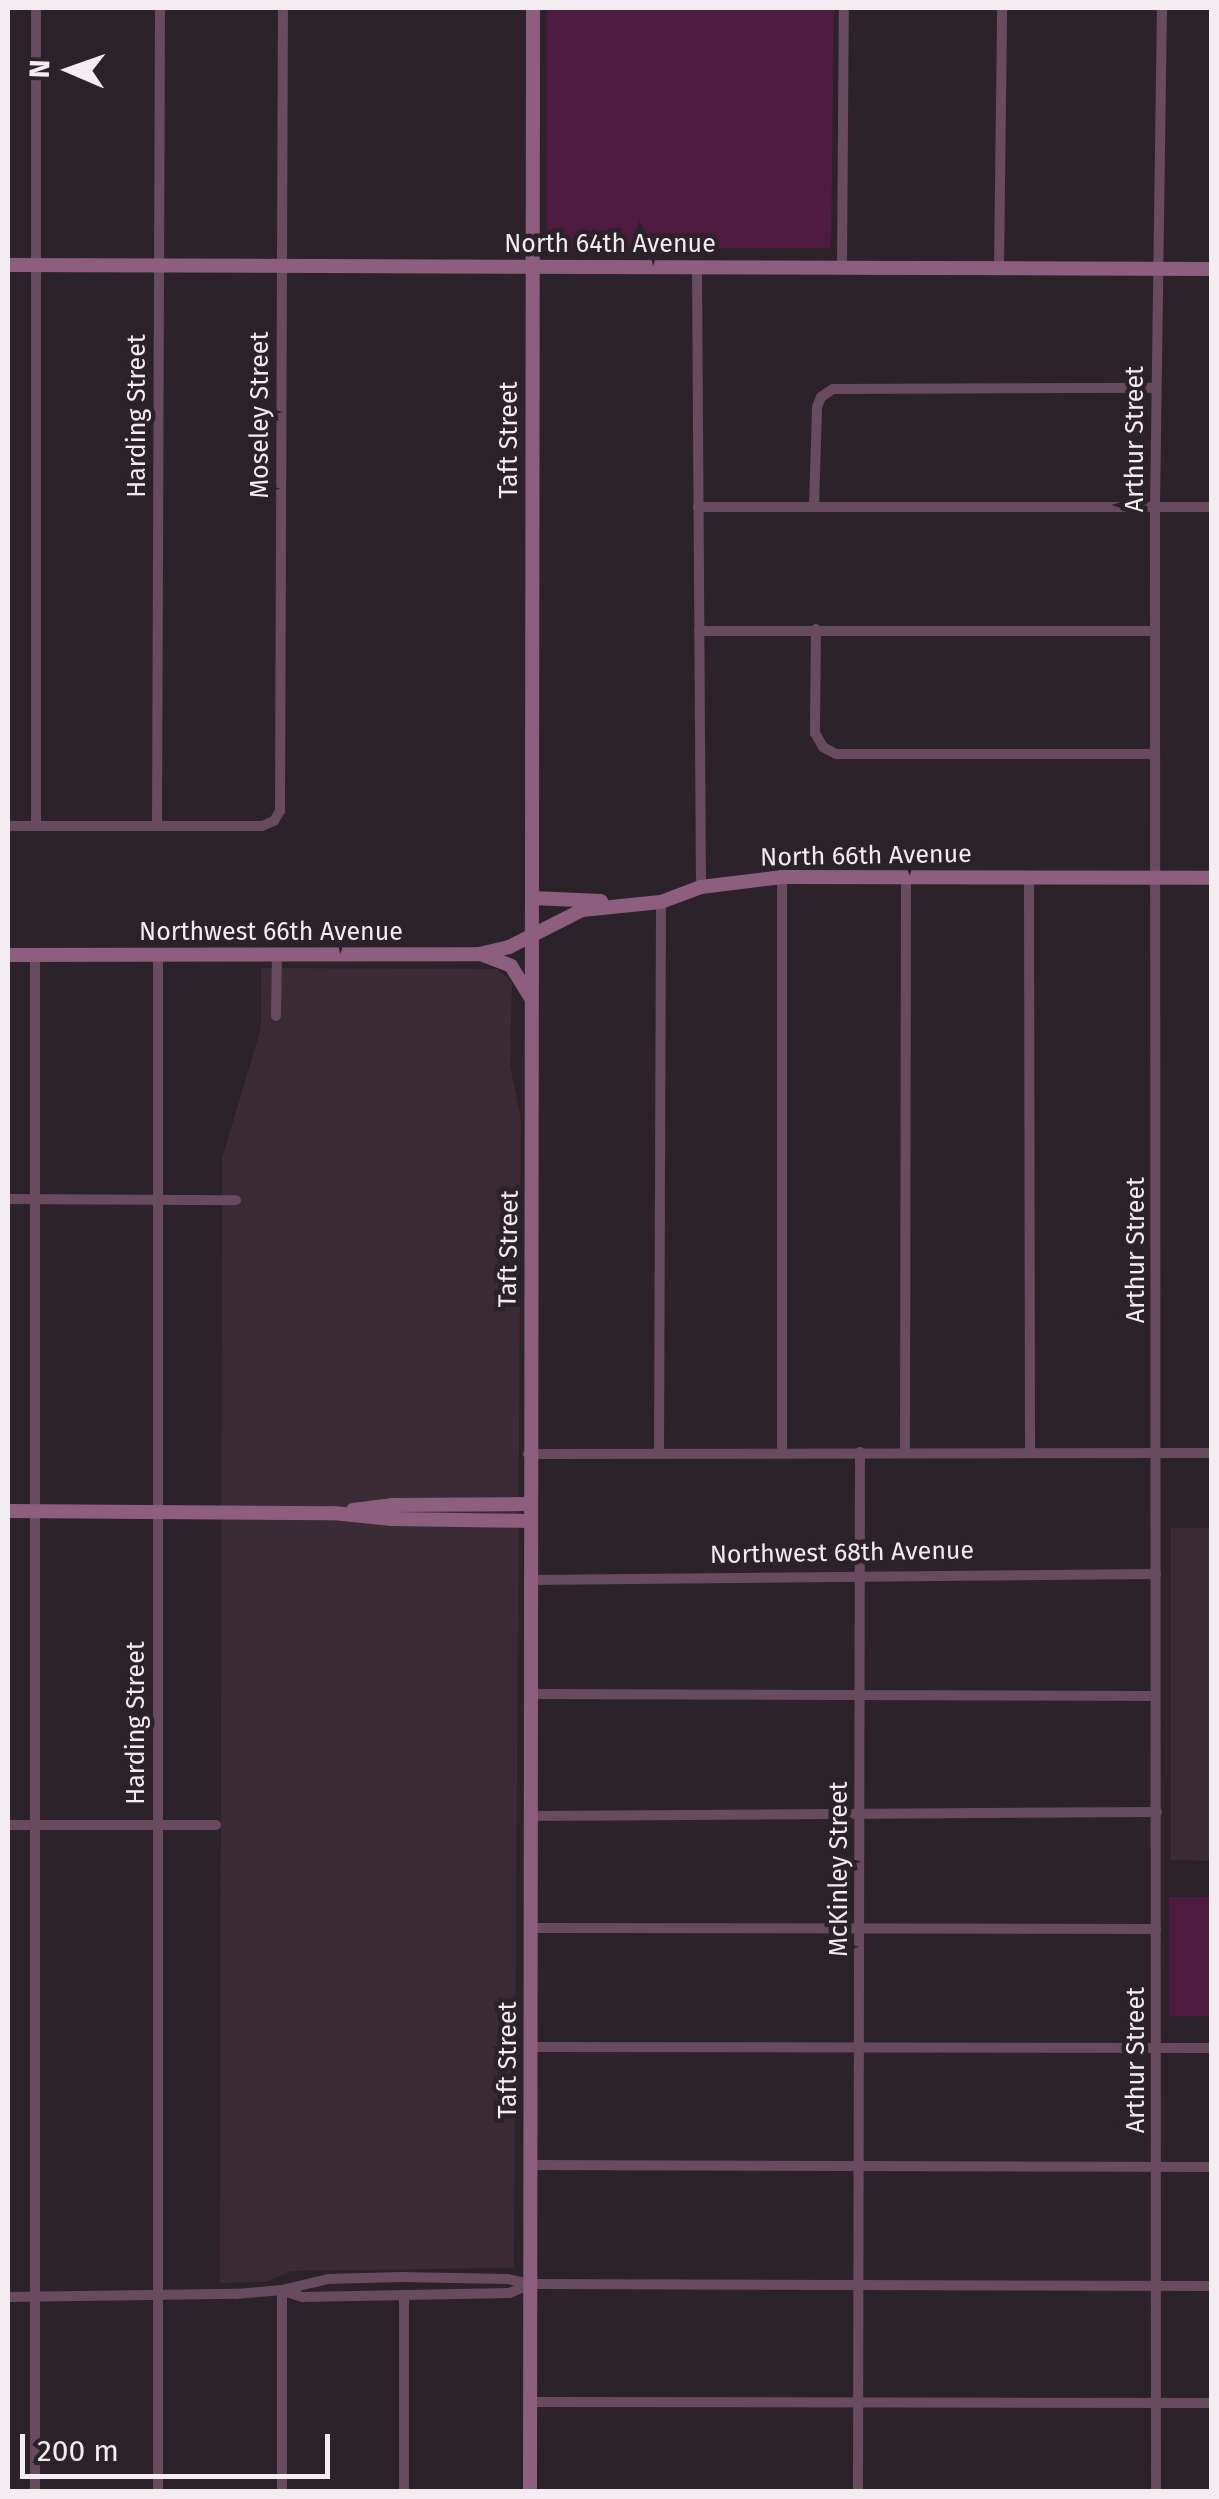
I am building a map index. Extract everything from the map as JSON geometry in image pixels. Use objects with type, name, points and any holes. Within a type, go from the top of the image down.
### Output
[{"type":"street","points":[[36,8],[36,826]]},
{"type":"street","name":"Harding Street","points":[[157,826],[160,8]]},
{"type":"street","name":"Moseley Street","points":[[157,826],[262,826],[274,821],[280,810],[282,8]]},
{"type":"street","name":"Taft Street","points":[[530,2492],[528,1454],[533,8]]},
{"type":"street","points":[[842,266],[844,8]]},
{"type":"street","points":[[999,267],[1002,8]]},
{"type":"street","name":"Arthur Street","points":[[1156,2492],[1155,507],[1162,8]]},
{"type":"street","name":"North 64th Avenue","points":[[8,264],[1212,269]]},
{"type":"street","points":[[697,268],[701,887]]},
{"type":"street","points":[[814,505],[821,397],[832,389],[1156,388]]},
{"type":"street","points":[[698,507],[1212,507]]},
{"type":"street","points":[[816,629],[815,733],[822,747],[836,754],[1155,754]]},
{"type":"street","points":[[699,631],[1155,631]]},
{"type":"street","points":[[8,826],[157,826]]},
{"type":"street","points":[[905,1452],[906,876]]},
{"type":"street","points":[[782,877],[782,1453]]},
{"type":"street","name":"North 66th Avenue","points":[[532,936],[582,910],[661,902],[701,887],[782,877],[1212,878]]},
{"type":"street","points":[[1029,878],[1030,1452]]},
{"type":"street","points":[[532,898],[614,904]]},
{"type":"street","points":[[659,1453],[661,902]]},
{"type":"street","name":"Northwest 66th Avenue","points":[[8,955],[479,954],[532,936]]},
{"type":"street","points":[[479,954],[511,966],[532,999]]},
{"type":"street","points":[[35,955],[35,2492]]},
{"type":"street","name":"Harding Street","points":[[158,955],[158,2492]]},
{"type":"street","points":[[276,1016],[278,955]]},
{"type":"street","points":[[8,1200],[236,1200]]},
{"type":"street","name":"McKinley Street","points":[[858,2492],[860,1452]]},
{"type":"street","points":[[528,1454],[1212,1453]]},
{"type":"street","points":[[333,1513],[392,1505],[528,1504]]},
{"type":"street","points":[[8,1512],[333,1513],[392,1520],[528,1521]]},
{"type":"street","name":"Northwest 68th Avenue","points":[[528,1580],[1156,1574]]},
{"type":"street","points":[[530,1694],[859,1692],[1155,1696]]},
{"type":"street","points":[[530,1816],[1157,1812]]},
{"type":"street","points":[[8,1825],[216,1825]]},
{"type":"street","points":[[530,1928],[1156,1929]]},
{"type":"street","points":[[531,2047],[1212,2048]]},
{"type":"street","points":[[530,2165],[1212,2167]]},
{"type":"street","points":[[8,2296],[282,2290],[304,2282],[346,2278],[508,2279],[530,2284],[1212,2286]]},
{"type":"street","points":[[282,2290],[303,2297],[509,2293],[530,2284]]},
{"type":"street","points":[[282,2290],[282,2492]]},
{"type":"street","points":[[404,2295],[404,2492]]},
{"type":"street","points":[[530,2402],[1212,2403]]},
{"type":"shaded area","points":[[547,8],[834,8],[831,248],[570,249],[547,231]]},
{"type":"shaded area","points":[[261,968],[497,969],[512,982],[510,1065],[521,1120],[514,2268],[291,2271],[266,2282],[220,2283],[222,1158],[261,1028]]},
{"type":"shaded area","points":[[1171,1528],[1211,1528],[1211,1861],[1171,1860]]},
{"type":"shaded area","points":[[1169,1897],[1211,1897],[1211,2016],[1169,2016]]}]
